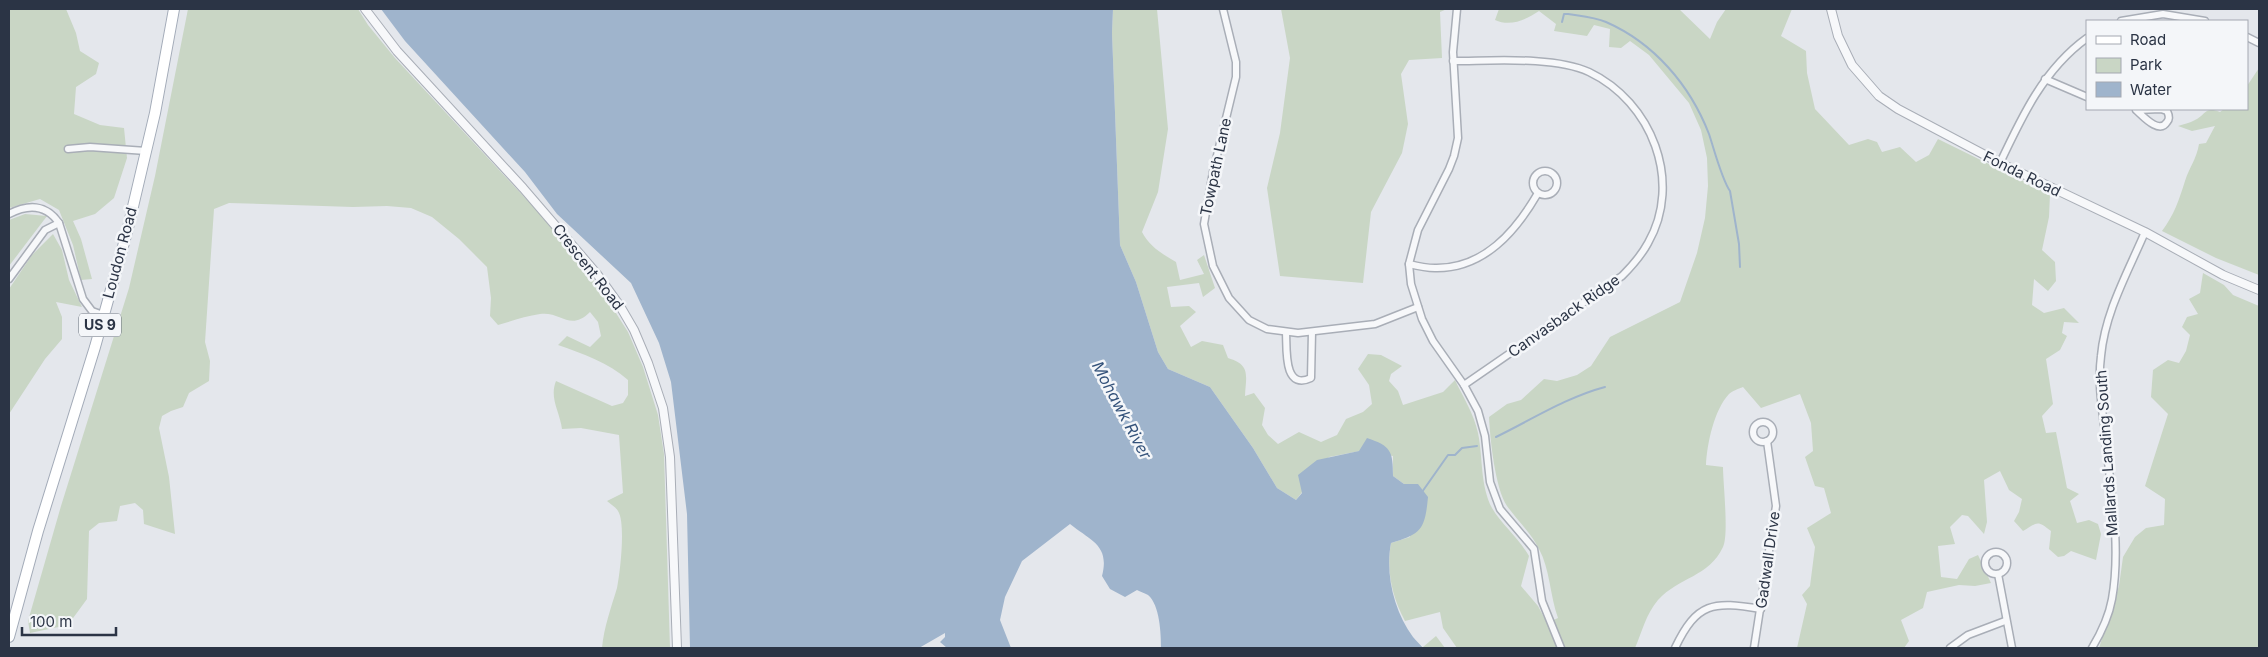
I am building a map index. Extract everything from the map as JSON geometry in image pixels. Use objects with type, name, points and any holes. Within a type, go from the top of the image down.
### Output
[{"type":"main road","name":"Loudon Road","points":[[9,637],[127,232],[146,151],[174,9]]},
{"type":"street","name":"Crescent Road","points":[[364,9],[397,51],[511,174],[585,260],[620,306],[634,330],[648,363],[663,408],[670,457],[676,648]]},
{"type":"street","name":"Towpath Lane","points":[[1223,9],[1236,62],[1236,78],[1206,204],[1204,224],[1213,266],[1229,298],[1249,320],[1267,329],[1286,332],[1312,332],[1375,324],[1418,307]]},
{"type":"street","points":[[1457,9],[1453,61],[1458,138],[1454,156],[1418,230],[1409,264],[1418,307],[1433,341],[1464,386],[1478,411],[1485,436],[1490,482],[1500,508],[1534,549],[1542,601],[1561,648]]},
{"type":"street","name":"Fonda Road","points":[[1831,9],[1845,53],[1859,76],[1879,96],[1915,119],[2000,163],[2145,232],[2223,275],[2259,290]]},
{"type":"street","points":[[2127,20],[2163,14],[2199,20]]},
{"type":"street","points":[[2000,163],[2018,126],[2045,79],[2070,50],[2086,39]]},
{"type":"street","name":"Canvasback Ridge","points":[[1453,61],[1548,63],[1590,72],[1613,87],[1638,112],[1648,126],[1654,139],[1662,182],[1660,207],[1649,242],[1636,261],[1622,276],[1464,386]]},
{"type":"street","points":[[2045,79],[2086,97]]},
{"type":"street","points":[[2134,110],[2150,123],[2159,126],[2164,125],[2168,121],[2167,110]]},
{"type":"street","points":[[68,148],[90,147],[146,151]]},
{"type":"street","points":[[1409,264],[1435,268],[1454,266],[1482,256],[1510,234],[1525,215],[1538,193]]},
{"type":"street","points":[[9,214],[22,208],[40,208],[50,213],[59,223],[83,299],[92,311],[103,315]]},
{"type":"street","points":[[9,279],[45,230],[59,223]]},
{"type":"street","name":"Mallards Landing South","points":[[2092,648],[2105,621],[2111,601],[2115,566],[2112,508],[2100,393],[2100,358],[2108,317],[2145,232]]},
{"type":"street","points":[[1286,332],[1290,374],[1296,381],[1302,382],[1311,378],[1312,332]]},
{"type":"street","name":"Gadwall Drive","points":[[1754,648],[1776,506],[1766,441]]},
{"type":"street","points":[[1998,574],[2012,648]]},
{"type":"street","points":[[1676,648],[1684,630],[1692,620],[1709,607],[1725,604],[1761,609]]},
{"type":"street","points":[[1950,648],[1968,635],[2006,621]]},
{"type":"green space","points":[[9,9],[66,9],[76,33],[80,51],[99,63],[96,74],[76,87],[74,114],[100,125],[124,128],[127,158],[114,198],[95,214],[73,221],[81,239],[92,279],[81,280],[73,245],[59,210],[40,199],[9,208]]},
{"type":"green space","points":[[188,9],[358,9],[368,25],[395,58],[541,215],[602,291],[628,332],[643,367],[658,415],[664,454],[670,648],[602,648],[606,625],[617,588],[621,561],[622,526],[620,517],[617,510],[607,501],[623,493],[619,435],[581,428],[562,429],[554,393],[556,381],[612,406],[623,403],[628,395],[628,380],[612,368],[595,359],[558,345],[567,336],[590,347],[601,336],[598,322],[590,312],[583,318],[571,321],[554,315],[540,314],[498,325],[490,316],[491,298],[487,267],[459,239],[432,217],[411,208],[387,206],[353,207],[229,203],[214,209],[205,342],[210,361],[209,381],[189,393],[183,407],[162,416],[159,428],[169,477],[175,534],[144,524],[143,510],[135,503],[120,506],[117,521],[99,523],[89,531],[87,599],[68,625],[30,633],[28,621],[61,506],[129,288],[155,176]]},
{"type":"green space","points":[[1113,9],[1157,9],[1168,129],[1158,192],[1142,232],[1152,246],[1176,262],[1180,280],[1204,274],[1197,260],[1204,255],[1215,288],[1203,297],[1199,283],[1167,287],[1171,307],[1189,306],[1196,312],[1180,326],[1191,347],[1202,341],[1223,345],[1228,358],[1244,368],[1246,377],[1245,396],[1254,393],[1265,408],[1262,425],[1268,435],[1278,444],[1299,432],[1321,442],[1337,435],[1346,419],[1363,412],[1372,404],[1369,385],[1358,369],[1368,354],[1381,355],[1402,366],[1391,374],[1389,381],[1398,391],[1403,405],[1443,392],[1455,380],[1476,426],[1480,442],[1485,490],[1488,499],[1496,514],[1529,556],[1521,586],[1538,606],[1547,623],[1558,618],[1543,557],[1536,543],[1507,506],[1503,498],[1494,463],[1489,417],[1507,404],[1521,400],[1544,379],[1557,381],[1577,375],[1591,366],[1610,337],[1680,302],[1697,253],[1705,218],[1708,186],[1707,158],[1701,130],[1689,103],[1649,55],[1630,41],[1621,48],[1609,47],[1610,29],[1594,25],[1587,36],[1554,31],[1556,24],[1539,11],[1518,22],[1501,22],[1495,20],[1499,9],[1679,9],[1710,39],[1717,22],[1726,9],[1792,9],[1781,36],[1806,51],[1807,73],[1815,109],[1849,145],[1868,139],[1877,142],[1882,152],[1900,147],[1916,162],[1929,155],[1938,139],[2050,194],[2049,217],[2042,250],[2055,262],[2056,281],[2048,291],[2034,279],[2032,305],[2044,313],[2064,308],[2079,323],[2064,322],[2062,333],[2067,336],[2060,350],[2046,359],[2053,404],[2042,416],[2046,433],[2056,432],[2067,488],[2079,494],[2070,501],[2077,523],[2089,520],[2098,524],[2101,534],[2096,560],[2071,551],[2064,556],[2058,557],[2049,549],[2051,531],[2043,525],[2035,524],[2023,531],[2014,521],[2019,512],[2022,499],[2009,490],[2000,471],[1984,480],[1987,522],[1984,534],[1968,516],[1962,515],[1950,527],[1955,544],[1938,546],[1941,577],[1957,579],[1969,559],[1978,555],[1991,583],[1975,586],[1959,585],[1927,592],[1923,608],[1901,620],[1909,641],[1904,648],[1797,648],[1807,604],[1802,595],[1810,586],[1815,547],[1807,528],[1831,513],[1824,488],[1815,486],[1805,457],[1813,451],[1811,423],[1800,394],[1761,408],[1743,387],[1729,394],[1719,409],[1712,428],[1706,465],[1723,467],[1726,532],[1723,547],[1710,565],[1666,592],[1658,600],[1647,617],[1635,648],[1457,648],[1443,628],[1440,612],[1405,621],[1391,583],[1389,563],[1391,543],[1410,537],[1404,484],[1393,476],[1393,456],[1360,451],[1329,457],[1296,500],[1277,488],[1253,448],[1210,387],[1168,369],[1158,352],[1136,282],[1120,245],[1112,33]]},
{"type":"green space","points":[[1281,9],[1447,9],[1440,12],[1442,58],[1409,60],[1401,74],[1408,124],[1402,153],[1371,212],[1363,283],[1280,276],[1267,188],[1280,133],[1290,58]]},
{"type":"green space","points":[[2259,68],[2259,275],[2216,258],[2162,231],[2176,207],[2197,154],[2199,144],[2206,143],[2215,126],[2192,131],[2178,126],[2193,121],[2211,110],[2220,112],[2223,110],[2248,110],[2248,84]]},
{"type":"green space","points":[[25,214],[47,216],[9,266],[9,220]]},
{"type":"green space","points":[[53,234],[62,250],[69,280],[82,307],[56,302],[62,317],[62,339],[45,359],[9,414],[9,289],[32,255]]},
{"type":"green space","points":[[2203,273],[2224,285],[2233,295],[2259,306],[2259,648],[2099,648],[2119,586],[2123,557],[2135,537],[2146,528],[2164,525],[2165,499],[2145,486],[2168,414],[2151,397],[2153,370],[2168,360],[2179,363],[2186,351],[2190,335],[2182,327],[2187,317],[2198,314],[2189,299],[2200,293]]},
{"type":"green space","points":[[1436,636],[1445,648],[1423,648],[1423,647]]},
{"type":"water","name":"Mohawk River","points":[[381,9],[1113,9],[1112,33],[1120,245],[1136,282],[1158,352],[1168,369],[1210,387],[1253,448],[1277,488],[1296,500],[1302,493],[1298,475],[1317,460],[1359,451],[1367,438],[1386,447],[1391,455],[1393,476],[1404,484],[1418,484],[1428,497],[1425,517],[1420,529],[1409,537],[1391,543],[1389,555],[1390,580],[1396,604],[1406,627],[1423,648],[1161,648],[1159,620],[1152,600],[1148,595],[1137,590],[1125,597],[1110,589],[1102,576],[1104,566],[1101,550],[1070,524],[1022,561],[1005,597],[1000,620],[1011,648],[947,648],[940,642],[945,637],[945,633],[919,648],[690,648],[687,514],[671,382],[659,343],[631,283],[557,214],[525,172],[405,41]]},
{"type":"waterway","points":[[1562,22],[1564,14],[1606,22],[1640,41],[1668,67],[1681,83],[1701,116],[1721,172],[1730,191],[1739,244],[1740,267]]},
{"type":"waterway","points":[[1496,437],[1563,403],[1605,387]]},
{"type":"waterway","points":[[1422,492],[1448,455],[1455,455],[1462,448],[1477,446]]}]
